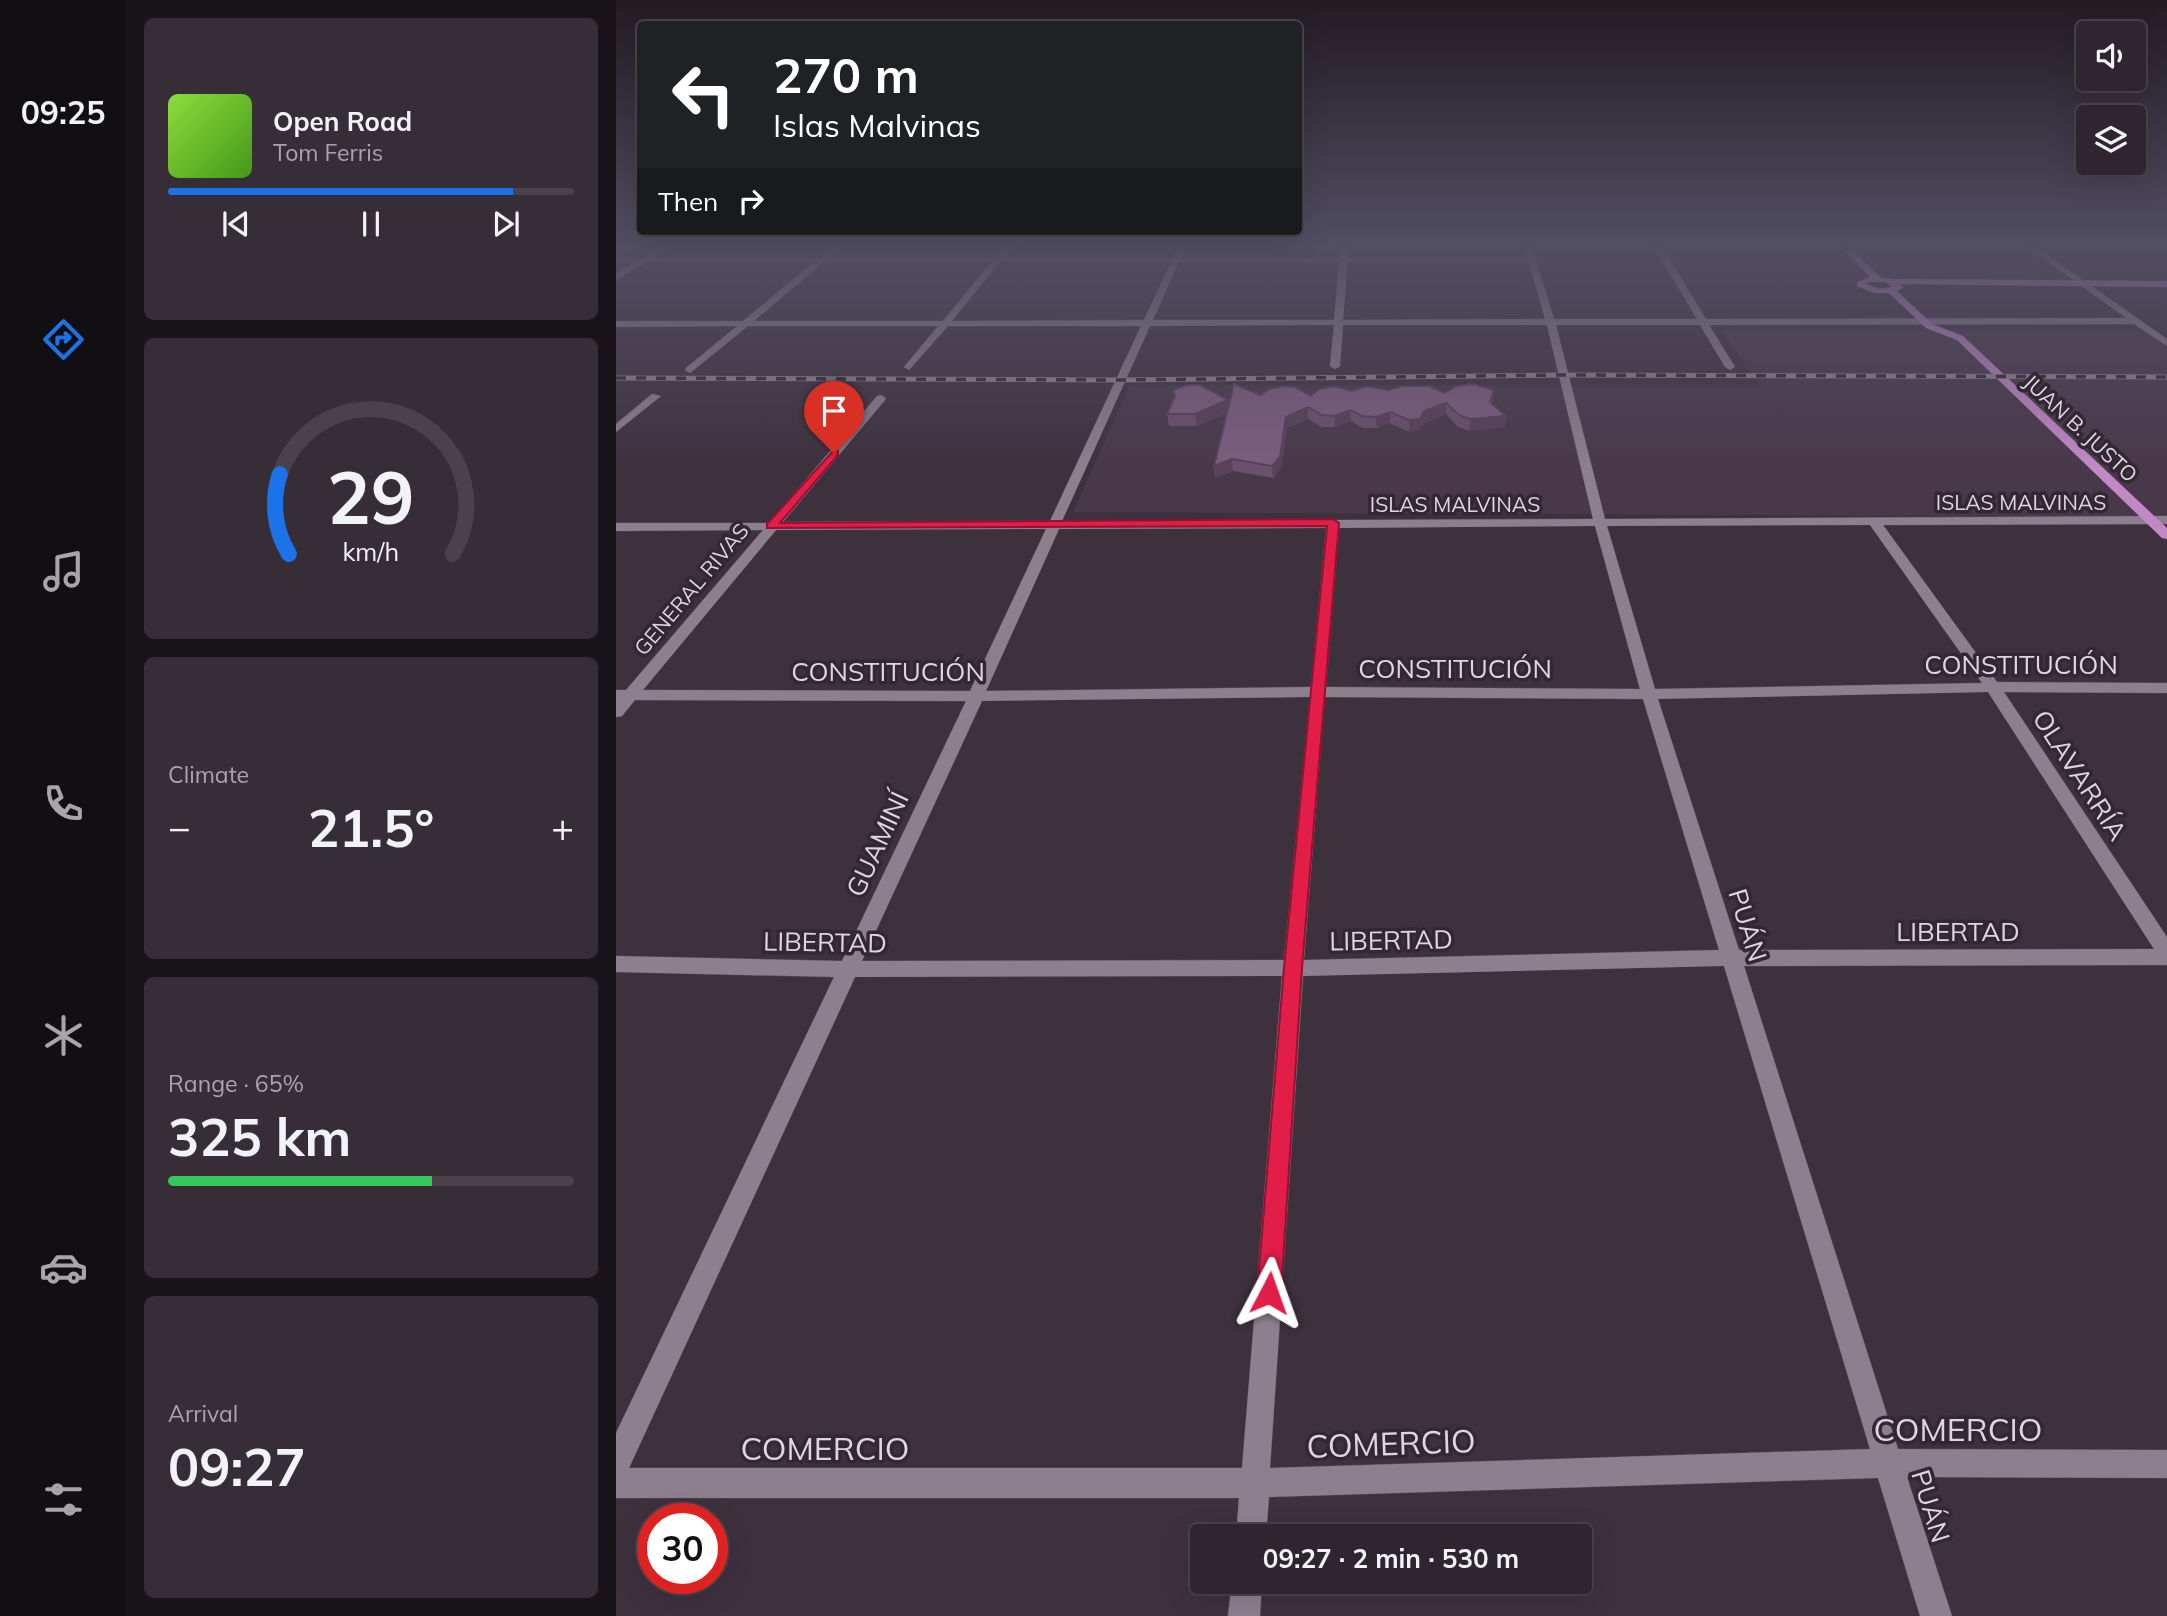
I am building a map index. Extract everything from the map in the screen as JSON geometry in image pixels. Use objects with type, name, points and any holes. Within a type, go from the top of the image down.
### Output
[{"type":"main road","points":[[1905,320],[1923,331],[1953,341],[1976,356]]},
{"type":"main road","points":[[1921,320],[1959,338],[1976,356]]},
{"type":"main road","name":"JUAN B. JUSTO","points":[[1976,356],[2167,535]]},
{"type":"street","points":[[690,370],[752,319]]},
{"type":"street","points":[[909,367],[950,319]]},
{"type":"street","name":"GUAMINÍ","points":[[616,1465],[1150,319]]},
{"type":"street","points":[[616,324],[1550,320],[2135,321],[2167,343]]},
{"type":"street","name":"PUÁN","points":[[1550,320],[1600,523],[1649,694],[1936,1616]]},
{"type":"street","points":[[1701,320],[1730,367]]},
{"type":"street","points":[[1335,366],[1338,321]]},
{"type":"street","points":[[2155,335],[2167,335]]},
{"type":"street","points":[[616,429],[656,396]]},
{"type":"street","name":"GENERAL RIVAS","points":[[616,712],[623,695],[881,398]]},
{"type":"street","name":"ISLAS MALVINAS","points":[[616,527],[2167,520]]},
{"type":"street","points":[[1252,1524],[1293,968],[1333,523]]},
{"type":"street","name":"OLAVARRÍA","points":[[1875,523],[1993,687],[2167,955]]},
{"type":"street","name":"CONSTITUCIÓN","points":[[623,695],[976,696],[1317,692],[1649,694],[1993,687],[2167,688]]},
{"type":"street","name":"LIBERTAD","points":[[616,964],[847,969],[1293,968],[1729,958],[2167,955]]},
{"type":"street","name":"COMERCIO","points":[[616,1483],[1255,1482],[1889,1463],[2167,1464]]},
{"type":"street","points":[[1244,1616],[1246,1594]]},
{"type":"shaded area","points":[[1721,330],[2146,330],[2167,345],[2167,517],[1073,512],[1130,385],[1759,385]]},
{"type":"building","points":[[1234,384],[1261,395],[1269,389],[1284,386],[1295,387],[1311,396],[1319,389],[1334,386],[1352,391],[1366,386],[1388,390],[1402,386],[1429,386],[1445,393],[1457,386],[1473,384],[1494,390],[1490,402],[1506,416],[1470,419],[1459,415],[1446,403],[1424,411],[1420,419],[1409,420],[1390,412],[1376,417],[1363,416],[1350,410],[1335,416],[1322,415],[1308,407],[1286,417],[1280,457],[1272,466],[1232,459],[1214,466]]},
{"type":"building","points":[[1188,385],[1200,385],[1228,400],[1195,414],[1167,414],[1175,396],[1173,390]]},
{"type":"railway","points":[[616,378],[1121,380],[1563,375],[2167,377]]},
{"type":"route","points":[[834,453],[771,526],[1333,523],[1293,968],[1269,1293]]}]
